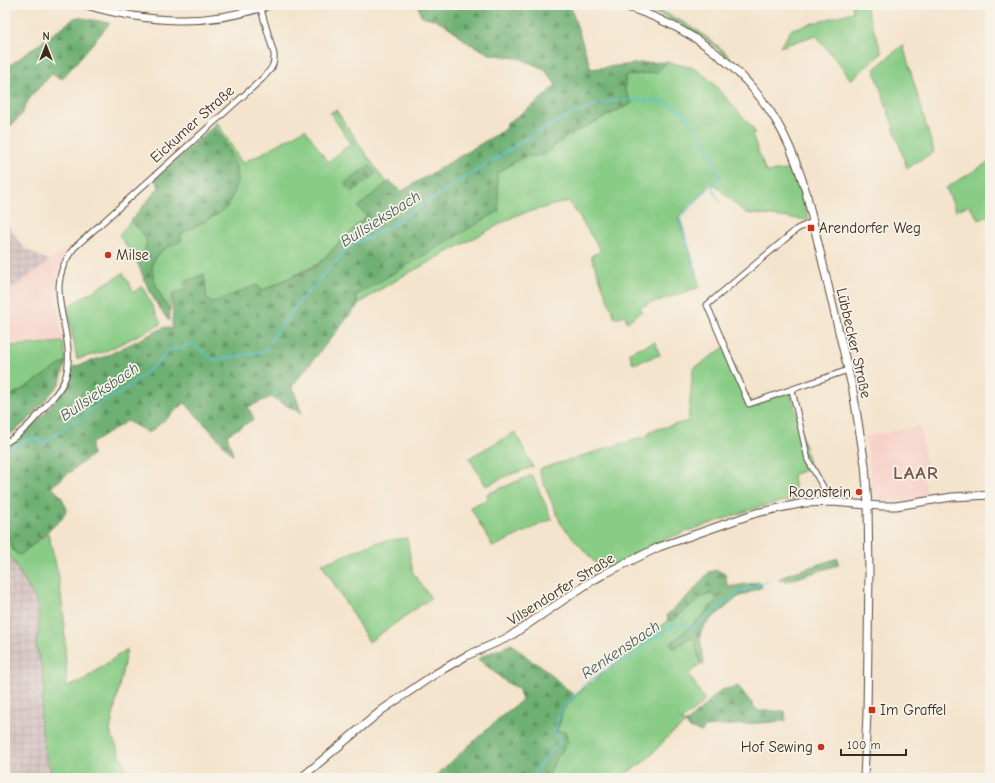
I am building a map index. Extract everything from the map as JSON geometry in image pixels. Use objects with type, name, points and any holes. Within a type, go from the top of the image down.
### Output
[{"type":"main road","points":[[86,5],[130,16],[177,21],[209,19],[251,11],[269,5]]},
{"type":"main road","name":"Lübbecker Straße","points":[[621,5],[645,12],[674,25],[695,37],[720,56],[742,76],[768,109],[785,136],[797,163],[814,221],[848,370],[862,441],[868,505],[869,574],[867,714],[864,778]]},
{"type":"main road","name":"Vilsendorfer Straße","points":[[301,778],[382,710],[428,679],[466,656],[509,637],[590,582],[664,545],[756,513],[804,503],[830,502],[896,506],[952,497],[990,495]]},
{"type":"street","name":"Eickumer Straße","points":[[5,443],[21,433],[35,419],[58,391],[64,381],[68,369],[66,335],[58,289],[60,272],[65,258],[97,226],[262,79],[272,68],[275,59],[260,7]]},
{"type":"street","points":[[814,221],[797,229],[707,305],[749,404],[848,370]]},
{"type":"street","points":[[792,390],[808,460],[830,502]]},
{"type":"shaded area","points":[[5,221],[24,248],[50,261],[5,293]]},
{"type":"shaded area","points":[[71,246],[60,265],[56,281],[55,295],[63,342],[10,346],[5,333],[5,293]]},
{"type":"shaded area","points":[[920,426],[926,465],[921,468],[928,498],[911,501],[877,499],[873,493],[866,436]]},
{"type":"shaded area","points":[[5,542],[10,556],[37,602],[39,631],[36,645],[43,674],[44,691],[40,719],[45,753],[53,778],[5,778]]},
{"type":"green space","points":[[418,5],[570,5],[591,69],[641,63],[667,62],[657,72],[625,76],[625,90],[632,103],[567,136],[544,155],[523,157],[497,173],[499,211],[355,296],[359,304],[292,386],[302,414],[271,397],[248,407],[254,419],[227,435],[233,455],[185,403],[149,433],[127,421],[91,444],[92,455],[51,487],[61,496],[67,509],[62,519],[20,555],[14,552],[5,527],[5,448],[30,428],[52,404],[65,385],[73,367],[106,356],[165,327],[172,329],[173,293],[188,289],[184,282],[204,274],[207,300],[213,302],[257,285],[261,291],[318,265],[366,216],[358,207],[389,181],[402,191],[507,128],[506,124],[535,104],[556,85],[544,69],[521,59],[490,54],[468,43],[450,28],[437,20],[421,16]]},
{"type":"green space","points":[[632,5],[649,5],[700,32],[725,52],[744,73],[717,48],[700,35],[667,18]]},
{"type":"green space","points":[[852,5],[865,5],[882,53],[851,80],[816,35],[780,47],[792,29],[853,12]]},
{"type":"green space","points":[[76,17],[110,23],[62,79],[52,74],[31,96],[24,107],[23,113],[13,124],[5,129],[5,69]]},
{"type":"green space","points":[[903,45],[934,152],[907,168],[874,69]]},
{"type":"green space","points":[[667,62],[694,68],[711,81],[752,127],[755,133],[752,134],[766,172],[795,169],[809,220],[745,213],[712,182],[678,217],[700,287],[640,307],[642,311],[627,322],[625,315],[615,318],[591,256],[601,251],[569,201],[517,215],[407,274],[359,304],[355,296],[438,247],[497,173],[523,157],[544,155],[567,136],[631,104],[625,90],[625,76],[657,72]]},
{"type":"green space","points":[[336,110],[381,176],[388,183],[358,207],[366,216],[318,264],[261,291],[257,285],[213,302],[207,300],[204,275],[184,282],[188,289],[173,293],[170,308],[167,307],[158,290],[153,276],[152,270],[155,258],[163,250],[181,241],[181,234],[218,214],[228,206],[237,185],[238,177],[236,166],[223,139],[214,126],[217,122],[242,163],[305,129],[328,162],[351,143],[330,113]]},
{"type":"green space","points":[[214,126],[223,139],[236,166],[238,177],[237,184],[228,206],[218,214],[181,234],[181,241],[163,250],[155,258],[152,270],[153,276],[158,290],[167,307],[170,308],[169,321],[155,301],[138,264],[145,248],[146,239],[139,229],[130,222],[159,187],[155,179]]},
{"type":"green space","points":[[990,161],[990,215],[979,220],[969,205],[956,211],[946,188]]},
{"type":"green space","points":[[369,165],[376,174],[352,192],[345,183]]},
{"type":"green space","points":[[130,222],[142,232],[146,239],[145,250],[138,264],[119,235]]},
{"type":"green space","points":[[123,273],[134,292],[142,286],[161,324],[104,352],[77,359],[67,307]]},
{"type":"green space","points":[[5,333],[10,346],[63,342],[66,361],[5,399]]},
{"type":"green space","points":[[655,342],[660,355],[633,364],[629,352]]},
{"type":"green space","points":[[726,346],[750,403],[790,389],[810,468],[793,475],[796,499],[759,507],[671,537],[602,571],[561,524],[540,475],[540,469],[649,435],[650,431],[688,421],[693,369]]},
{"type":"green space","points":[[66,361],[60,383],[28,420],[5,439],[5,399]]},
{"type":"green space","points":[[515,432],[533,467],[509,475],[486,486],[469,458]]},
{"type":"green space","points":[[532,475],[552,519],[493,547],[470,507],[488,499],[487,494]]},
{"type":"green space","points":[[5,527],[14,552],[20,555],[48,533],[58,573],[64,618],[67,687],[83,680],[127,649],[110,731],[130,778],[53,778],[45,753],[40,719],[44,691],[43,674],[36,645],[39,631],[37,602],[10,556],[5,542]]},
{"type":"green space","points":[[407,538],[413,573],[431,598],[369,642],[322,564],[378,542]]},
{"type":"green space","points":[[838,558],[838,565],[787,581],[778,580],[785,575]]},
{"type":"green space","points":[[717,570],[725,574],[728,587],[760,582],[762,587],[738,597],[709,621],[701,631],[700,638],[704,665],[700,664],[695,640],[689,638],[673,648],[671,643],[698,620],[718,599],[711,593],[701,598],[673,620],[668,620],[667,615],[691,593],[709,572]]},
{"type":"green space","points":[[711,593],[718,599],[698,620],[671,643],[674,648],[689,638],[695,640],[700,664],[689,674],[705,701],[681,721],[686,723],[669,736],[644,762],[618,778],[547,778],[555,761],[568,742],[555,732],[560,722],[562,711],[575,696],[668,620],[673,620],[701,598]]},
{"type":"green space","points":[[512,644],[533,662],[539,664],[575,696],[562,711],[556,732],[565,731],[568,742],[555,761],[547,778],[433,778],[503,715],[522,700],[518,688],[506,682],[478,659]]},
{"type":"green space","points":[[738,686],[758,711],[785,711],[786,721],[705,727],[702,732],[689,728],[686,723],[721,690]]},
{"type":"waterway","name":"Bullsieksbach","points":[[57,434],[101,402],[120,393],[158,363],[167,351],[192,344],[215,360],[265,351],[274,335],[303,297],[349,247],[388,227],[521,142],[569,115],[610,101],[639,100],[665,102],[681,111],[701,133],[718,170],[719,179],[713,184],[714,192],[720,202]]},
{"type":"waterway","name":"Bullsieksbach","points":[[698,277],[680,218],[713,184]]},
{"type":"waterway","name":"Bullsieksbach","points":[[5,450],[34,438],[44,444],[56,434]]},
{"type":"waterway","name":"Renkensbach","points":[[530,778],[561,741],[554,732],[561,710],[588,682],[621,662],[628,661],[654,638],[676,624],[682,623],[693,628],[738,593],[767,581]]},
{"type":"place","name":"Arendorfer Weg","points":[[811,228]]},
{"type":"place","name":"Milse","points":[[108,255]]},
{"type":"place","name":"Roonstein","points":[[859,492]]},
{"type":"place","name":"Im Graffel","points":[[872,710]]},
{"type":"place","name":"Hof Sewing","points":[[821,747]]},
{"type":"district","name":"LAAR","points":[[916,472]]}]
